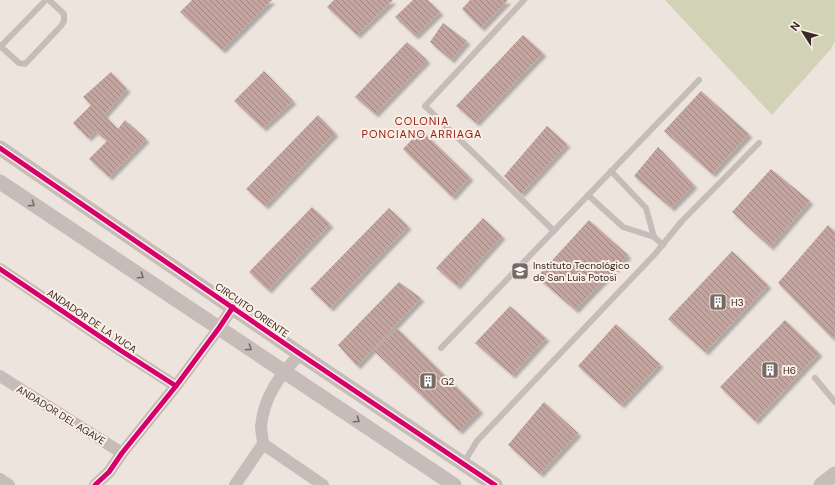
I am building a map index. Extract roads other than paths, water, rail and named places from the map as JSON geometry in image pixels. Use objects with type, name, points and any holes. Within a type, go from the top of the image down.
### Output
[{"type":"street","name":"CIRCUITO ORIENTE","points":[[0,148],[300,354],[495,485]]},
{"type":"street","points":[[0,182],[454,485]]},
{"type":"street","name":"ANDADOR DE LA YUCA","points":[[0,269],[176,386]]},
{"type":"street","points":[[95,485],[109,472],[122,453],[176,386],[233,307]]},
{"type":"street","points":[[235,485],[263,444],[261,426],[268,396],[283,371],[300,354]]},
{"type":"street","name":"ANDADOR DEL AGAVE","points":[[0,376],[122,453]]},
{"type":"street","points":[[263,444],[323,485]]},
{"type":"street","points":[[821,485],[835,474]]},
{"type":"street","points":[[0,479],[9,485]]},
{"type":"lane","points":[[46,0],[0,47],[19,63],[25,64],[64,21],[64,14],[49,0]]},
{"type":"lane","points":[[524,0],[425,106],[554,231]]},
{"type":"lane","points":[[441,348],[699,80]]},
{"type":"lane","points":[[463,464],[477,441],[663,245],[682,221],[759,143]]},
{"type":"lane","points":[[611,171],[646,208],[654,237]]},
{"type":"lane","points":[[588,195],[623,227],[654,237],[663,245]]},
{"type":"lane","points":[[815,378],[835,402]]},
{"type":"place","name":"Instituto Tecnológico de San Luis Potosí","points":[[520,271]]},
{"type":"place","name":"H3","points":[[718,302]]},
{"type":"place","name":"H6","points":[[770,370]]},
{"type":"place","name":"G2","points":[[428,381]]},
{"type":"district","name":"COLONIA PONCIANO ARRIAGA","points":[[422,127]]}]
